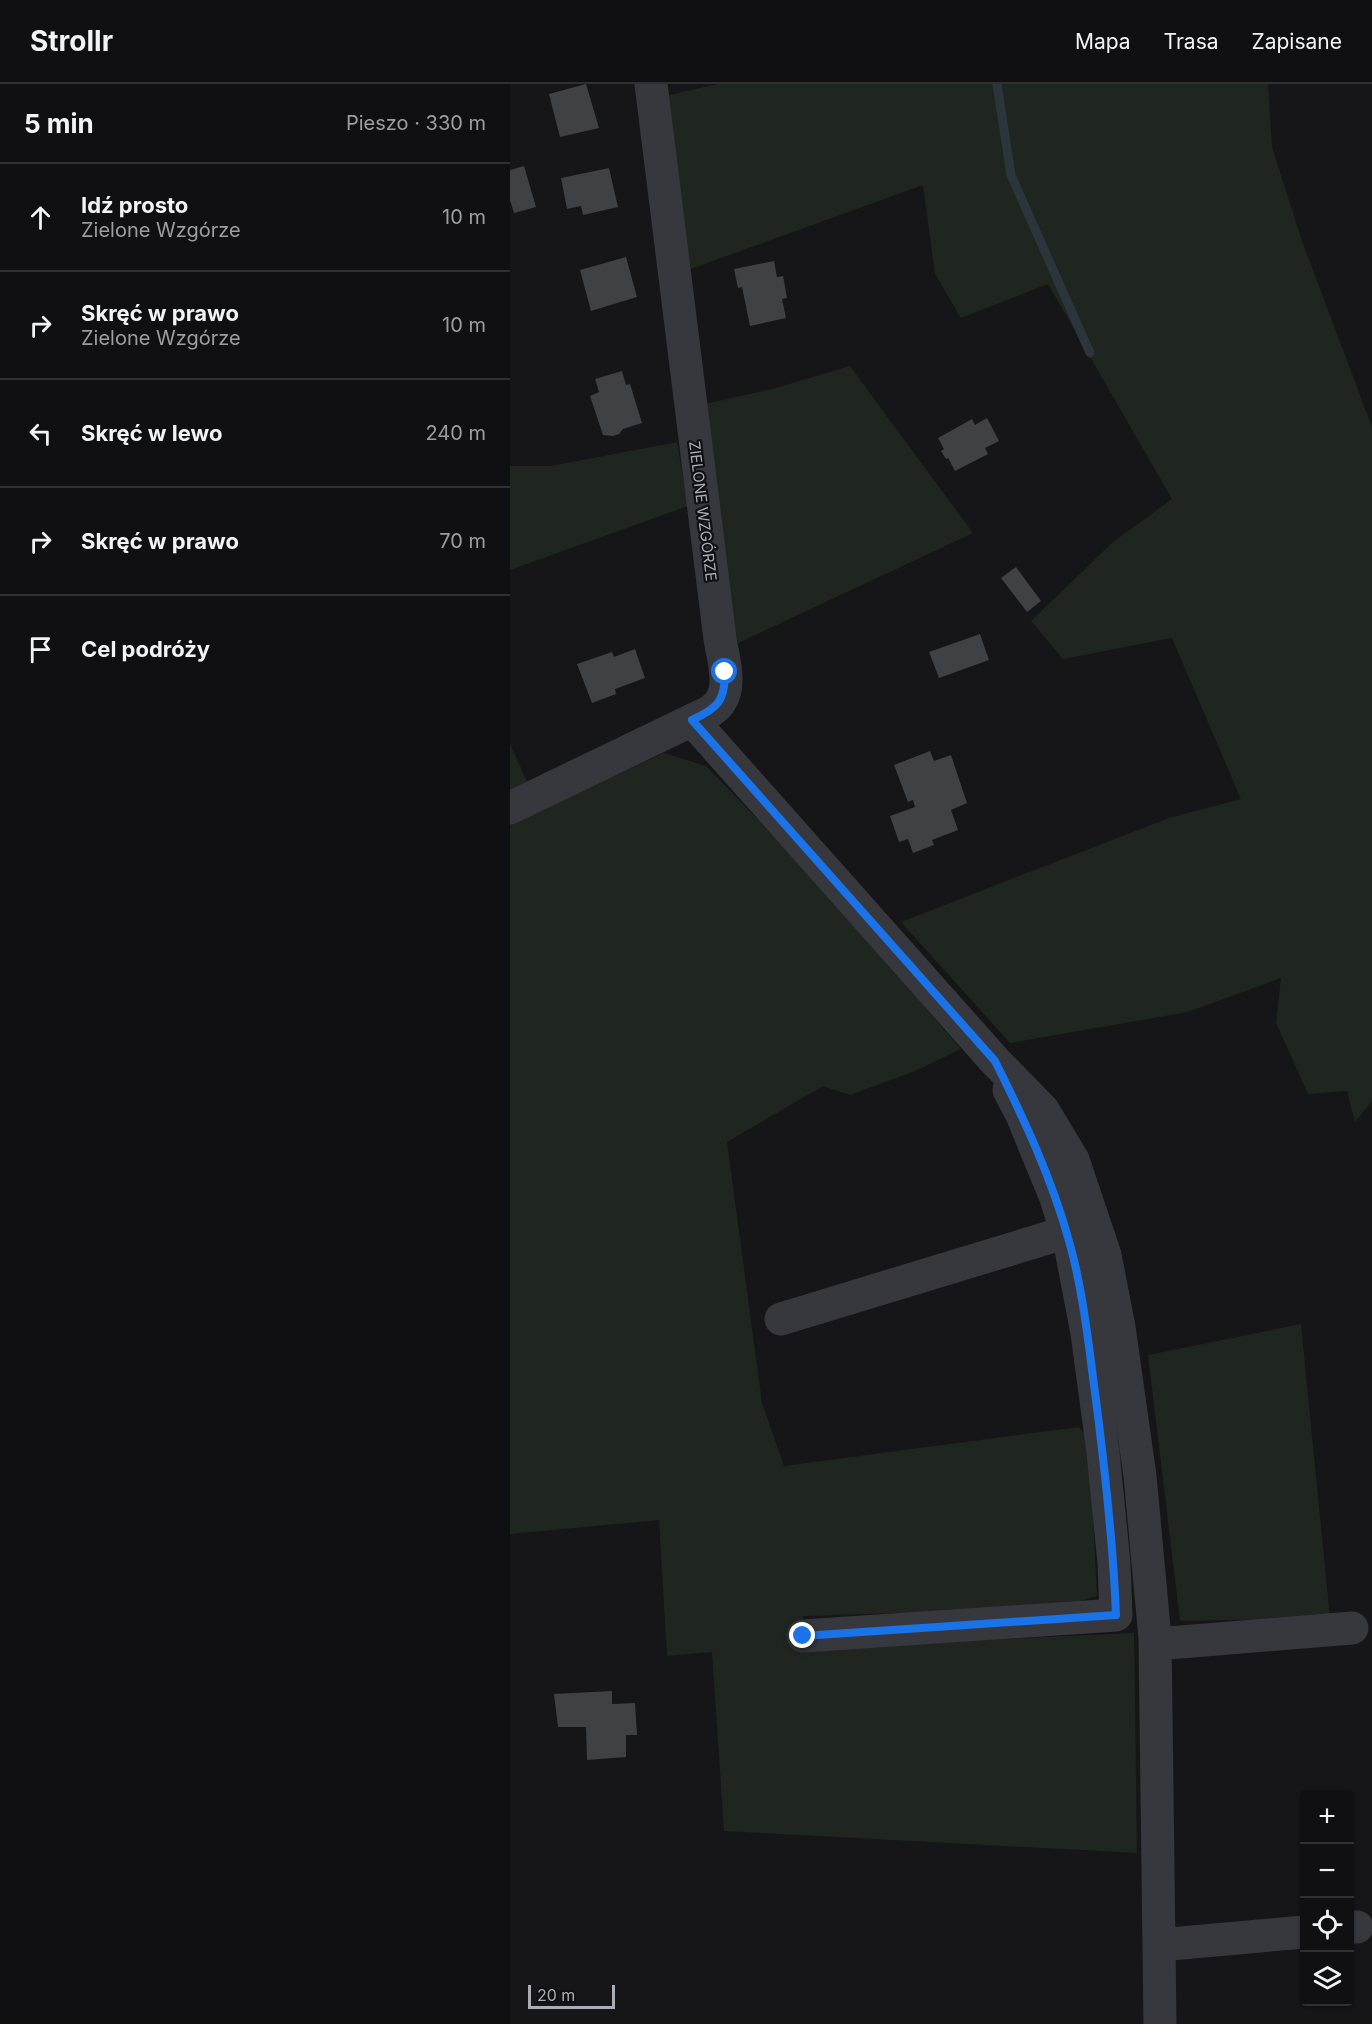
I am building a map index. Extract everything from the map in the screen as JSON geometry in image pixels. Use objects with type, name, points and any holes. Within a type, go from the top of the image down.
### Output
[{"type":"street","name":"ZIELONE WZGÓRZE","points":[[510,808],[709,712],[720,702],[725,690],[725,672],[651,84]]},
{"type":"street","points":[[692,720],[995,1061],[1043,1110],[1073,1160],[1105,1255],[1119,1327],[1140,1476],[1156,1644],[1160,2024]]},
{"type":"street","points":[[803,1636],[1116,1615],[1114,1563],[1101,1440],[1087,1333],[1067,1232],[1056,1198],[1022,1115],[995,1061]]},
{"type":"street","points":[[782,1319],[1067,1232]]},
{"type":"street","points":[[1156,1644],[1352,1628]]},
{"type":"street","points":[[1159,1945],[1300,1932]]},
{"type":"shaded area","points":[[718,84],[1268,84],[1272,147],[1302,241],[1372,427],[1372,1101],[1355,1122],[1347,1091],[1308,1094],[1276,1023],[1281,978],[1188,1012],[1010,1043],[901,922],[1169,818],[1241,799],[1172,638],[1063,659],[1031,621],[1113,542],[1172,499],[1048,284],[961,318],[935,274],[923,185],[688,270],[669,95]]},
{"type":"shaded area","points":[[850,366],[973,533],[736,644],[700,405],[776,388]]},
{"type":"shaded area","points":[[677,442],[688,506],[510,570],[510,466],[551,466]]},
{"type":"shaded area","points":[[510,744],[529,786],[510,795]]},
{"type":"shaded area","points":[[664,753],[706,766],[808,871],[961,1049],[915,1071],[850,1095],[823,1086],[727,1142],[762,1403],[784,1466],[1079,1427],[1089,1440],[1097,1596],[1057,1608],[803,1616],[802,1648],[1134,1633],[1137,1853],[724,1831],[712,1652],[667,1656],[659,1520],[510,1534],[510,824]]},
{"type":"shaded area","points":[[1301,1324],[1330,1618],[1180,1621],[1148,1355]]},
{"type":"building","points":[[586,84],[599,128],[560,137],[549,94]]},
{"type":"building","points":[[524,166],[536,207],[514,213],[510,200],[510,170]]},
{"type":"building","points":[[609,168],[618,207],[583,215],[581,206],[567,209],[561,178]]},
{"type":"building","points":[[626,257],[637,297],[591,311],[580,270]]},
{"type":"building","points":[[774,261],[777,277],[783,276],[787,298],[782,299],[786,318],[750,326],[742,287],[738,288],[734,269]]},
{"type":"building","points":[[622,371],[626,385],[630,384],[642,423],[623,429],[619,434],[613,436],[603,435],[590,396],[599,392],[595,379]]},
{"type":"building","points":[[987,418],[999,441],[985,448],[988,454],[955,471],[941,451],[944,449],[938,438],[972,419],[975,425]]},
{"type":"building","points":[[1016,567],[1041,601],[1027,612],[1001,578]]},
{"type":"building","points":[[980,634],[989,660],[939,678],[929,652]]},
{"type":"building","points":[[635,649],[645,678],[615,689],[616,694],[592,703],[577,664],[612,652],[614,657]]},
{"type":"building","points":[[930,751],[934,761],[951,755],[967,803],[951,810],[958,830],[932,840],[934,845],[913,853],[908,839],[899,842],[890,816],[915,807],[913,800],[908,802],[894,765]]},
{"type":"building","points":[[612,1691],[612,1704],[635,1703],[637,1735],[626,1735],[626,1757],[587,1760],[586,1727],[558,1727],[554,1694]]},
{"type":"waterway","points":[[997,84],[1011,175],[1090,353]]},
{"type":"route","points":[[725,672],[725,690],[720,702],[709,712],[692,720],[995,1061],[1022,1115],[1056,1198],[1070,1244],[1087,1333],[1103,1452],[1114,1563],[1116,1615],[803,1636]]}]
